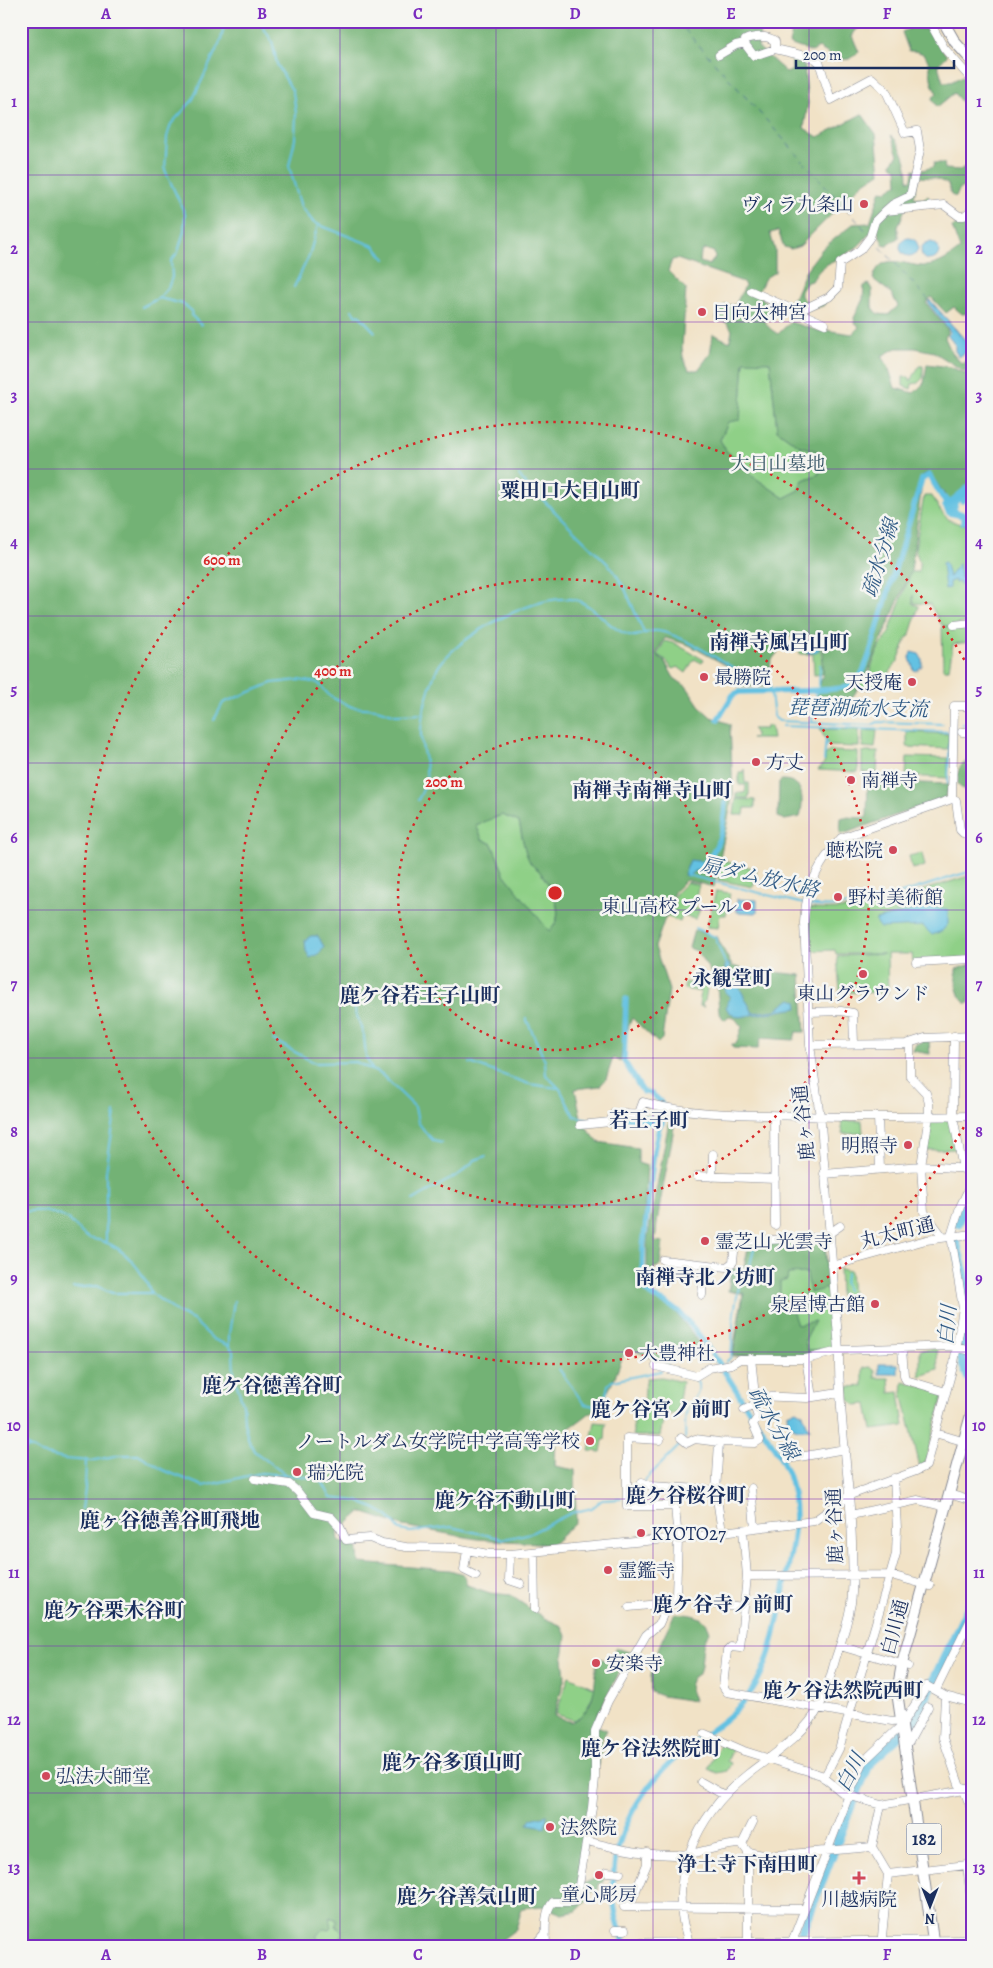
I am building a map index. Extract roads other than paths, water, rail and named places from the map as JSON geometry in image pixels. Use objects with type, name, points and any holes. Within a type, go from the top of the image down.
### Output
[{"type":"main road","points":[[944,21],[955,42],[972,61]]},
{"type":"main road","points":[[950,21],[972,52]]},
{"type":"main road","name":"白川通","points":[[937,1944],[897,1692],[968,1440],[972,1411]]},
{"type":"main road","name":"白川通","points":[[927,1585],[945,1507],[952,1495]]},
{"type":"street","points":[[929,21],[944,48],[972,80]]},
{"type":"street","points":[[745,43],[744,40],[750,37],[770,38],[775,41],[775,49]]},
{"type":"street","points":[[745,43],[754,56],[775,49],[807,55],[819,62],[831,100],[872,78],[886,91],[905,133],[917,131],[920,150],[910,196],[893,204],[875,221],[870,237],[860,250],[840,263],[838,288],[829,298],[797,312]]},
{"type":"street","points":[[719,56],[736,45],[745,43]]},
{"type":"street","points":[[885,212],[944,205],[960,216],[964,216],[972,210]]},
{"type":"street","points":[[751,290],[825,324]]},
{"type":"street","points":[[954,625],[972,623]]},
{"type":"street","points":[[972,706],[954,706],[958,731],[952,798],[956,800],[960,830],[963,833],[972,832]]},
{"type":"street","points":[[958,731],[972,732]]},
{"type":"street","name":"鹿ヶ谷通","points":[[690,1945],[680,1908],[680,1886],[687,1854],[708,1817],[724,1795],[768,1760],[799,1732],[819,1708],[840,1646],[851,1602],[853,1576],[850,1495],[839,1393],[839,1350],[820,1118],[810,1045],[805,904],[827,856],[841,838],[952,798]]},
{"type":"street","points":[[916,962],[972,959]]},
{"type":"street","points":[[809,1012],[841,1011],[853,1013],[854,1044]]},
{"type":"street","points":[[954,1036],[953,1116],[963,1169]]},
{"type":"street","points":[[810,1045],[910,1044],[916,1039],[972,1036]]},
{"type":"street","points":[[255,1479],[289,1484],[298,1492],[314,1513],[331,1517],[340,1528],[346,1540],[370,1538],[382,1543],[406,1547],[510,1554],[587,1545],[610,1546],[677,1539],[796,1524],[818,1519],[850,1495],[926,1466],[946,1392],[963,1349],[963,1308],[947,1236],[924,1212],[921,1166],[930,1116],[926,1093],[910,1076],[910,1044]]},
{"type":"street","points":[[580,1125],[610,1122],[614,1113],[636,1115],[640,1113],[643,1102],[663,1107],[736,1115],[820,1118],[972,1116]]},
{"type":"street","points":[[774,1116],[775,1224]]},
{"type":"street","points":[[878,1117],[880,1169]]},
{"type":"street","points":[[712,1177],[713,1154]]},
{"type":"street","points":[[824,1174],[921,1166],[972,1169]]},
{"type":"street","points":[[698,1176],[774,1179]]},
{"type":"street","points":[[947,1236],[972,1182]]},
{"type":"street","points":[[663,1260],[727,1267],[733,1262],[735,1242],[824,1237],[840,1226]]},
{"type":"street","name":"丸太町通","points":[[832,1266],[947,1236],[972,1234]]},
{"type":"street","points":[[702,1295],[704,1265]]},
{"type":"street","points":[[902,1349],[906,1380],[946,1392]]},
{"type":"street","points":[[656,1366],[696,1376],[709,1368],[740,1358],[806,1358],[839,1350],[963,1349]]},
{"type":"street","points":[[682,1440],[758,1442],[760,1436],[753,1424],[756,1421],[748,1408],[756,1396],[751,1358]]},
{"type":"street","points":[[806,1358],[812,1397]]},
{"type":"street","points":[[756,1396],[812,1397],[839,1393]]},
{"type":"street","points":[[935,1433],[968,1440]]},
{"type":"street","points":[[546,1947],[545,1934],[552,1902],[572,1902],[575,1898],[587,1841],[596,1778],[595,1731],[608,1701],[646,1635],[659,1624],[676,1595],[677,1539],[675,1506],[627,1506],[628,1438],[660,1440]]},
{"type":"street","points":[[719,1442],[717,1490],[722,1532]]},
{"type":"street","points":[[788,1459],[846,1449]]},
{"type":"street","points":[[824,1778],[839,1749],[868,1654],[897,1548],[894,1478]]},
{"type":"street","points":[[643,1482],[651,1486],[717,1490]]},
{"type":"street","points":[[751,1488],[755,1528]]},
{"type":"street","points":[[952,1495],[972,1501]]},
{"type":"street","points":[[851,1515],[918,1500],[945,1507]]},
{"type":"street","points":[[743,1530],[746,1576],[740,1648],[731,1647],[727,1651],[723,1686],[727,1692],[850,1714],[904,1729]]},
{"type":"street","points":[[467,1550],[464,1570],[476,1576]]},
{"type":"street","points":[[534,1552],[536,1609]]},
{"type":"street","points":[[510,1554],[508,1580],[521,1584]]},
{"type":"street","points":[[746,1576],[890,1575],[927,1585]]},
{"type":"street","points":[[702,1602],[743,1608]]},
{"type":"street","points":[[629,1606],[670,1603]]},
{"type":"street","points":[[933,1688],[972,1617]]},
{"type":"street","points":[[840,1646],[905,1665]]},
{"type":"street","points":[[904,1729],[926,1686],[945,1696],[970,1704],[972,1722]]},
{"type":"street","points":[[945,1696],[943,1738],[959,1784],[968,1790],[972,1811]]},
{"type":"street","points":[[794,1943],[804,1909],[832,1851],[864,1761],[928,1707]]},
{"type":"street","points":[[707,1734],[768,1760],[824,1778],[853,1796],[881,1805],[968,1790]]},
{"type":"street","points":[[701,1782],[724,1795]]},
{"type":"street","points":[[881,1805],[872,1847],[888,1874],[881,1944]]},
{"type":"street","points":[[742,1844],[753,1822]]},
{"type":"street","points":[[587,1841],[617,1849],[687,1854],[722,1845],[742,1844]]},
{"type":"street","points":[[742,1844],[748,1852],[748,1942]]},
{"type":"street","points":[[748,1852],[766,1856],[872,1847]]},
{"type":"street","points":[[647,1852],[647,1864],[626,1907],[804,1909]]},
{"type":"street","points":[[888,1874],[967,1865],[972,1907]]},
{"type":"street","points":[[534,1947],[545,1934]]},
{"type":"street","points":[[631,1943],[690,1945],[748,1942],[937,1944],[972,1940]]},
{"type":"water","points":[[905,238],[913,238],[918,243],[916,254],[905,256],[900,251],[900,243]]},
{"type":"water","points":[[926,242],[934,242],[939,247],[937,258],[926,260],[921,255],[921,247]]},
{"type":"water","points":[[930,300],[972,348],[972,361],[966,352],[959,357],[955,351],[955,345],[948,336],[950,331],[928,303]]},
{"type":"water","points":[[945,562],[949,577],[959,563],[961,578],[965,573],[969,572],[972,591],[969,590],[965,583],[960,585],[959,582],[955,583],[955,580],[949,582],[949,588],[945,589],[942,563]]},
{"type":"water","points":[[801,641],[818,641],[819,650],[812,653],[806,651],[802,648]]},
{"type":"water","points":[[911,652],[919,654],[922,659],[922,666],[916,671],[910,658]]},
{"type":"water","points":[[690,860],[707,863],[688,876],[684,875]]},
{"type":"water","name":"東山高校 プール","points":[[737,899],[757,900],[757,913],[737,912]]},
{"type":"water","points":[[929,906],[948,910],[948,924],[942,931],[932,935],[923,926],[880,928],[876,923],[876,920]]},
{"type":"water","points":[[311,936],[318,936],[324,947],[320,953],[310,958],[306,951],[305,940]]},
{"type":"water","points":[[725,963],[729,964],[731,980],[737,983],[753,1013],[776,1010],[791,999],[797,1001],[798,1008],[739,1017],[729,1012],[726,1007],[730,997],[725,992]]},
{"type":"water","points":[[879,1364],[898,1364],[898,1374],[879,1374]]},
{"type":"water","points":[[796,1410],[803,1414],[808,1427],[811,1429],[797,1429],[788,1424],[787,1414]]},
{"type":"water","points":[[547,1815],[545,1827],[528,1824],[531,1819]]},
{"type":"waterway","points":[[142,307],[159,298],[168,288],[172,277],[171,261],[178,252],[184,231],[185,214],[165,170],[167,137],[171,124],[192,101],[221,40],[225,21]]},
{"type":"waterway","points":[[259,21],[272,41],[277,64],[293,92],[296,113],[295,139],[289,166],[301,207],[314,223],[374,246],[385,259]]},
{"type":"waterway","points":[[294,287],[309,256],[318,225]]},
{"type":"waterway","points":[[159,298],[183,304],[192,311],[191,315],[201,325]]},
{"type":"waterway","points":[[352,310],[357,316]]},
{"type":"waterway","points":[[359,315],[375,332]]},
{"type":"waterway","points":[[519,475],[530,490],[537,494],[612,568],[625,589],[644,633]]},
{"type":"waterway","name":"疏水分線","points":[[718,719],[733,695],[739,692],[831,689],[843,688],[854,683],[862,673],[869,656],[922,479],[929,475],[948,507],[972,491]]},
{"type":"waterway","points":[[946,498],[949,503],[971,485],[972,481]]},
{"type":"waterway","points":[[507,500],[526,485]]},
{"type":"waterway","name":"疏水分線","points":[[963,501],[966,498],[972,501]]},
{"type":"waterway","points":[[945,506],[949,513],[963,516],[963,522],[968,520],[965,515],[952,510],[955,506]]},
{"type":"waterway","points":[[418,800],[427,776],[421,736],[426,700],[436,671],[445,658],[479,631],[500,619],[544,602],[563,599],[579,601],[585,604],[615,628],[629,635],[633,636],[658,631],[678,637],[736,669],[740,678],[767,683],[770,686],[774,717],[779,721],[872,725],[878,722],[943,724]]},
{"type":"waterway","points":[[812,722],[812,707],[819,687],[820,665]]},
{"type":"waterway","points":[[214,720],[223,703],[272,683],[299,680],[318,683],[331,697],[352,707],[377,709],[396,715],[424,714]]},
{"type":"waterway","name":"琵琶湖疏水支流","points":[[962,724],[972,724]]},
{"type":"waterway","points":[[783,726],[950,732],[948,783]]},
{"type":"waterway","points":[[824,761],[826,738]]},
{"type":"waterway","name":"疏水分線","points":[[700,866],[712,853],[720,837],[725,803]]},
{"type":"waterway","name":"扇ダム放水路","points":[[808,905],[848,905],[869,901],[972,871]]},
{"type":"waterway","name":"扇ダム放水路","points":[[687,875],[804,904]]},
{"type":"waterway","points":[[695,928],[715,937],[725,963]]},
{"type":"waterway","name":"疏水分線","points":[[626,999],[624,1061],[643,1092],[651,1093],[661,1102],[663,1109],[654,1151],[643,1248],[642,1286],[649,1294],[679,1312],[717,1360],[780,1457],[792,1488],[795,1514],[793,1539],[774,1638],[758,1681],[734,1712],[689,1746],[660,1774],[643,1795],[629,1818],[620,1842],[614,1867],[613,1894],[617,1920],[626,1947]]},
{"type":"waterway","points":[[353,1004],[364,1036],[366,1057],[372,1069]]},
{"type":"waterway","points":[[526,1018],[545,1061],[546,1075],[560,1089],[574,1116],[595,1120]]},
{"type":"waterway","points":[[273,1040],[315,1063],[356,1062],[382,1075],[415,1107],[418,1122],[426,1133],[434,1141],[442,1143]]},
{"type":"waterway","points":[[470,1063],[529,1084],[558,1088]]},
{"type":"waterway","points":[[106,1243],[106,1172],[115,1112]]},
{"type":"waterway","points":[[627,1116],[660,1122]]},
{"type":"waterway","points":[[413,1200],[461,1173],[475,1160],[486,1156]]},
{"type":"waterway","name":"白川","points":[[958,1223],[970,1193]]},
{"type":"waterway","points":[[21,1213],[39,1211],[59,1215],[70,1221],[87,1237],[110,1244],[132,1261],[148,1285],[151,1293]]},
{"type":"waterway","name":"白川","points":[[955,1240],[969,1304],[962,1360],[972,1382]]},
{"type":"waterway","points":[[726,1362],[731,1357],[734,1312],[740,1281],[751,1261],[755,1244]]},
{"type":"waterway","points":[[847,1273],[844,1282],[847,1290]]},
{"type":"waterway","points":[[73,1288],[97,1286],[112,1293],[151,1293],[178,1313],[193,1320],[213,1339],[229,1346],[233,1351],[234,1376],[243,1404],[244,1422],[248,1438],[254,1451],[286,1475]]},
{"type":"waterway","points":[[229,1346],[234,1301]]},
{"type":"waterway","points":[[559,1369],[584,1404],[595,1406],[605,1400],[608,1385],[612,1381],[661,1371]]},
{"type":"waterway","points":[[685,1438],[687,1409],[698,1393],[699,1388],[695,1378]]},
{"type":"waterway","points":[[21,1442],[41,1454],[65,1459],[91,1461],[119,1455],[140,1455],[163,1470],[203,1486],[261,1473],[317,1479],[323,1483],[331,1498],[357,1501],[376,1509],[388,1516],[400,1530],[410,1532],[451,1527],[504,1539],[531,1533],[571,1513],[592,1508],[602,1500],[621,1499]]},
{"type":"waterway","points":[[644,1481],[683,1442]]},
{"type":"waterway","points":[[21,1450],[29,1448]]},
{"type":"waterway","points":[[82,1509],[86,1460]]},
{"type":"waterway","points":[[630,1490],[642,1485]]},
{"type":"waterway","name":"白川","points":[[796,1947],[853,1800],[870,1762],[914,1722],[972,1601]]},
{"type":"place","name":"ヴィラ九条山","points":[[864,204]]},
{"type":"place","name":"日向太神宮","points":[[702,312]]},
{"type":"place","name":"最勝院","points":[[704,677]]},
{"type":"place","name":"天授庵","points":[[912,682]]},
{"type":"place","name":"方丈","points":[[756,762]]},
{"type":"place","name":"南禅寺","points":[[851,780]]},
{"type":"place","name":"聴松院","points":[[893,850]]},
{"type":"place","name":"野村美術館","points":[[838,897]]},
{"type":"place","name":"東山高校 プール","points":[[747,906]]},
{"type":"place","name":"東山グラウンド","points":[[863,974]]},
{"type":"place","name":"明照寺","points":[[908,1145]]},
{"type":"place","name":"霊芝山 光雲寺","points":[[705,1241]]},
{"type":"place","name":"泉屋博古館","points":[[875,1304]]},
{"type":"place","name":"大豊神社","points":[[629,1353]]},
{"type":"place","name":"ノートルダム女学院中学高等学校","points":[[590,1441]]},
{"type":"place","name":"瑞光院","points":[[297,1472]]},
{"type":"place","name":"KYOTO27","points":[[641,1533]]},
{"type":"place","name":"霊鑑寺","points":[[608,1570]]},
{"type":"place","name":"安楽寺","points":[[596,1663]]},
{"type":"place","name":"弘法大師堂","points":[[46,1776]]},
{"type":"place","name":"法然院","points":[[550,1827]]},
{"type":"place","name":"童心彫房","points":[[599,1875]]},
{"type":"place","name":"川越病院","points":[[859,1878]]},
{"type":"district","name":"粟田口大日山町","points":[[570,490]]},
{"type":"district","name":"南禅寺風呂山町","points":[[779,642]]},
{"type":"district","name":"南禅寺南禅寺山町","points":[[652,790]]},
{"type":"district","name":"永観堂町","points":[[732,978]]},
{"type":"district","name":"鹿ケ谷若王子山町","points":[[420,995]]},
{"type":"district","name":"若王子町","points":[[649,1120]]},
{"type":"district","name":"南禅寺北ノ坊町","points":[[705,1277]]},
{"type":"district","name":"鹿ケ谷徳善谷町","points":[[272,1385]]},
{"type":"district","name":"鹿ケ谷宮ノ前町","points":[[661,1409]]},
{"type":"district","name":"鹿ケ谷桜谷町","points":[[686,1495]]},
{"type":"district","name":"鹿ケ谷不動山町","points":[[505,1500]]},
{"type":"district","name":"鹿ヶ谷徳善谷町飛地","points":[[170,1520]]},
{"type":"district","name":"鹿ケ谷寺ノ前町","points":[[723,1604]]},
{"type":"district","name":"鹿ケ谷栗木谷町","points":[[114,1610]]},
{"type":"district","name":"鹿ケ谷法然院西町","points":[[843,1690]]},
{"type":"district","name":"鹿ケ谷法然院町","points":[[651,1748]]},
{"type":"district","name":"鹿ケ谷多頂山町","points":[[452,1762]]},
{"type":"district","name":"浄土寺下南田町","points":[[747,1864]]},
{"type":"district","name":"鹿ケ谷善気山町","points":[[467,1896]]},
{"type":"park label","name":"大日山墓地","points":[[778,463]]}]
